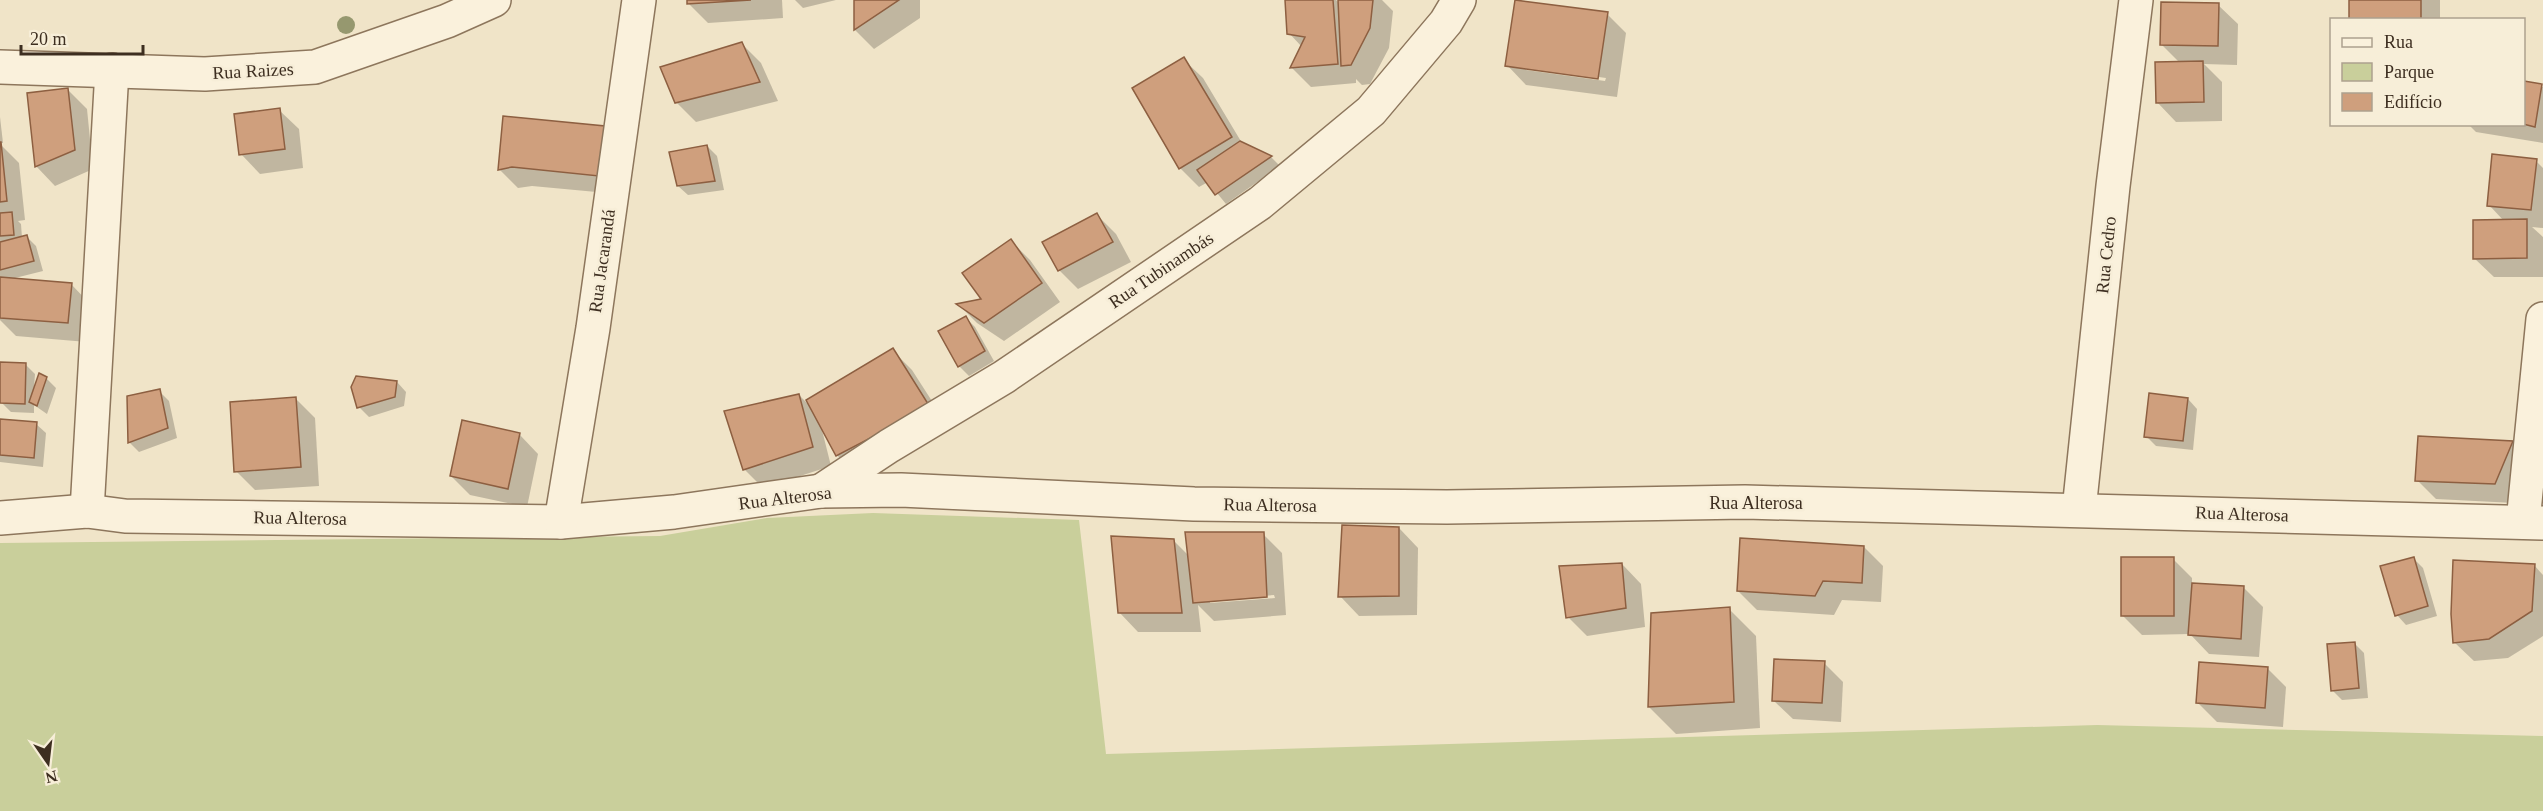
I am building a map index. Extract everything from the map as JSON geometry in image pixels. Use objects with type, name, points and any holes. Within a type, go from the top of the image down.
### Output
[{"type":"street","name":"Rua Raizes","points":[[0,67],[205,74],[315,67],[447,21],[494,0]]},
{"type":"street","name":"Rua Jacarandá","points":[[561,522],[593,328],[639,0]]},
{"type":"street","name":"Rua Tubinambás","points":[[821,491],[1004,377],[1260,203],[1371,111],[1446,22],[1459,0]]},
{"type":"street","name":"Rua Cedro","points":[[2079,510],[2113,186],[2136,0]]},
{"type":"street","points":[[87,511],[112,70]]},
{"type":"street","points":[[2533,523],[2543,319]]},
{"type":"street","name":"Rua Alterosa","points":[[0,518],[87,511],[125,516],[561,522],[674,512],[821,491],[946,491],[1194,504],[1447,507],[1745,502],[2533,523]]},
{"type":"green space","points":[[873,513],[1079,520],[1106,754],[2097,725],[2543,736],[2543,811],[0,811],[0,543],[660,536],[767,518]]},
{"type":"building","points":[[687,0],[751,0],[687,4]]},
{"type":"building","points":[[854,0],[899,0],[854,30]]},
{"type":"building","points":[[1285,0],[1333,0],[1338,64],[1290,68],[1305,37],[1287,34]]},
{"type":"building","points":[[1338,0],[1373,0],[1370,28],[1351,65],[1341,66]]},
{"type":"building","points":[[1515,0],[1608,12],[1598,79],[1505,66]]},
{"type":"building","points":[[2349,0],[2421,0],[2421,18],[2349,18]]},
{"type":"building","points":[[2161,2],[2219,3],[2218,46],[2160,45]]},
{"type":"building","points":[[742,42],[760,82],[675,103],[660,67]]},
{"type":"building","points":[[1184,57],[1232,137],[1179,169],[1132,88]]},
{"type":"building","points":[[2203,61],[2204,102],[2156,103],[2155,62]]},
{"type":"building","points":[[2525,81],[2542,84],[2535,127],[2525,124]]},
{"type":"building","points":[[68,88],[75,150],[35,167],[27,93]]},
{"type":"building","points":[[280,108],[285,149],[239,155],[234,114]]},
{"type":"building","points":[[503,116],[605,126],[599,176],[512,167],[498,170]]},
{"type":"building","points":[[1240,141],[1272,156],[1215,195],[1197,170]]},
{"type":"building","points":[[0,142],[7,201],[0,202]]},
{"type":"building","points":[[707,145],[715,181],[677,186],[669,152]]},
{"type":"building","points":[[2492,154],[2537,159],[2531,210],[2487,206]]},
{"type":"building","points":[[12,212],[14,235],[0,236],[0,213]]},
{"type":"building","points":[[1097,213],[1113,242],[1058,271],[1042,242]]},
{"type":"building","points":[[2527,219],[2527,258],[2473,259],[2473,220]]},
{"type":"building","points":[[27,235],[34,261],[0,270],[0,242]]},
{"type":"building","points":[[1011,239],[1042,283],[984,323],[956,304],[981,299],[962,273]]},
{"type":"building","points":[[0,277],[72,283],[68,323],[0,318]]},
{"type":"building","points":[[966,316],[985,351],[958,367],[938,331]]},
{"type":"building","points":[[893,348],[930,407],[836,456],[806,400]]},
{"type":"building","points":[[0,362],[26,363],[25,404],[0,403]]},
{"type":"building","points":[[39,373],[47,377],[37,406],[29,402]]},
{"type":"building","points":[[356,376],[397,381],[395,397],[357,408],[351,387]]},
{"type":"building","points":[[160,389],[168,428],[128,443],[127,396]]},
{"type":"building","points":[[2149,393],[2188,398],[2183,441],[2144,437]]},
{"type":"building","points":[[799,394],[813,447],[743,470],[724,411]]},
{"type":"building","points":[[296,397],[301,467],[234,472],[230,402]]},
{"type":"building","points":[[0,419],[37,422],[34,458],[0,455]]},
{"type":"building","points":[[462,420],[520,433],[508,489],[450,476]]},
{"type":"building","points":[[2418,436],[2513,441],[2495,484],[2415,481]]},
{"type":"building","points":[[1342,525],[1399,527],[1399,596],[1338,597]]},
{"type":"building","points":[[1185,532],[1264,532],[1267,597],[1193,603]]},
{"type":"building","points":[[1111,536],[1174,539],[1182,613],[1118,613]]},
{"type":"building","points":[[1740,538],[1864,546],[1862,583],[1823,581],[1815,596],[1737,591]]},
{"type":"building","points":[[2121,557],[2174,557],[2174,616],[2121,616]]},
{"type":"building","points":[[2414,557],[2428,606],[2395,616],[2380,566]]},
{"type":"building","points":[[2453,560],[2535,564],[2532,611],[2489,639],[2453,643],[2451,614]]},
{"type":"building","points":[[1622,563],[1626,608],[1566,618],[1559,566]]},
{"type":"building","points":[[2192,583],[2244,586],[2241,639],[2188,635]]},
{"type":"building","points":[[1730,607],[1734,702],[1648,707],[1651,613]]},
{"type":"building","points":[[2355,642],[2359,688],[2331,691],[2327,644]]},
{"type":"building","points":[[1774,659],[1825,661],[1822,703],[1772,701]]},
{"type":"building","points":[[2199,662],[2268,667],[2265,708],[2196,703]]}]
